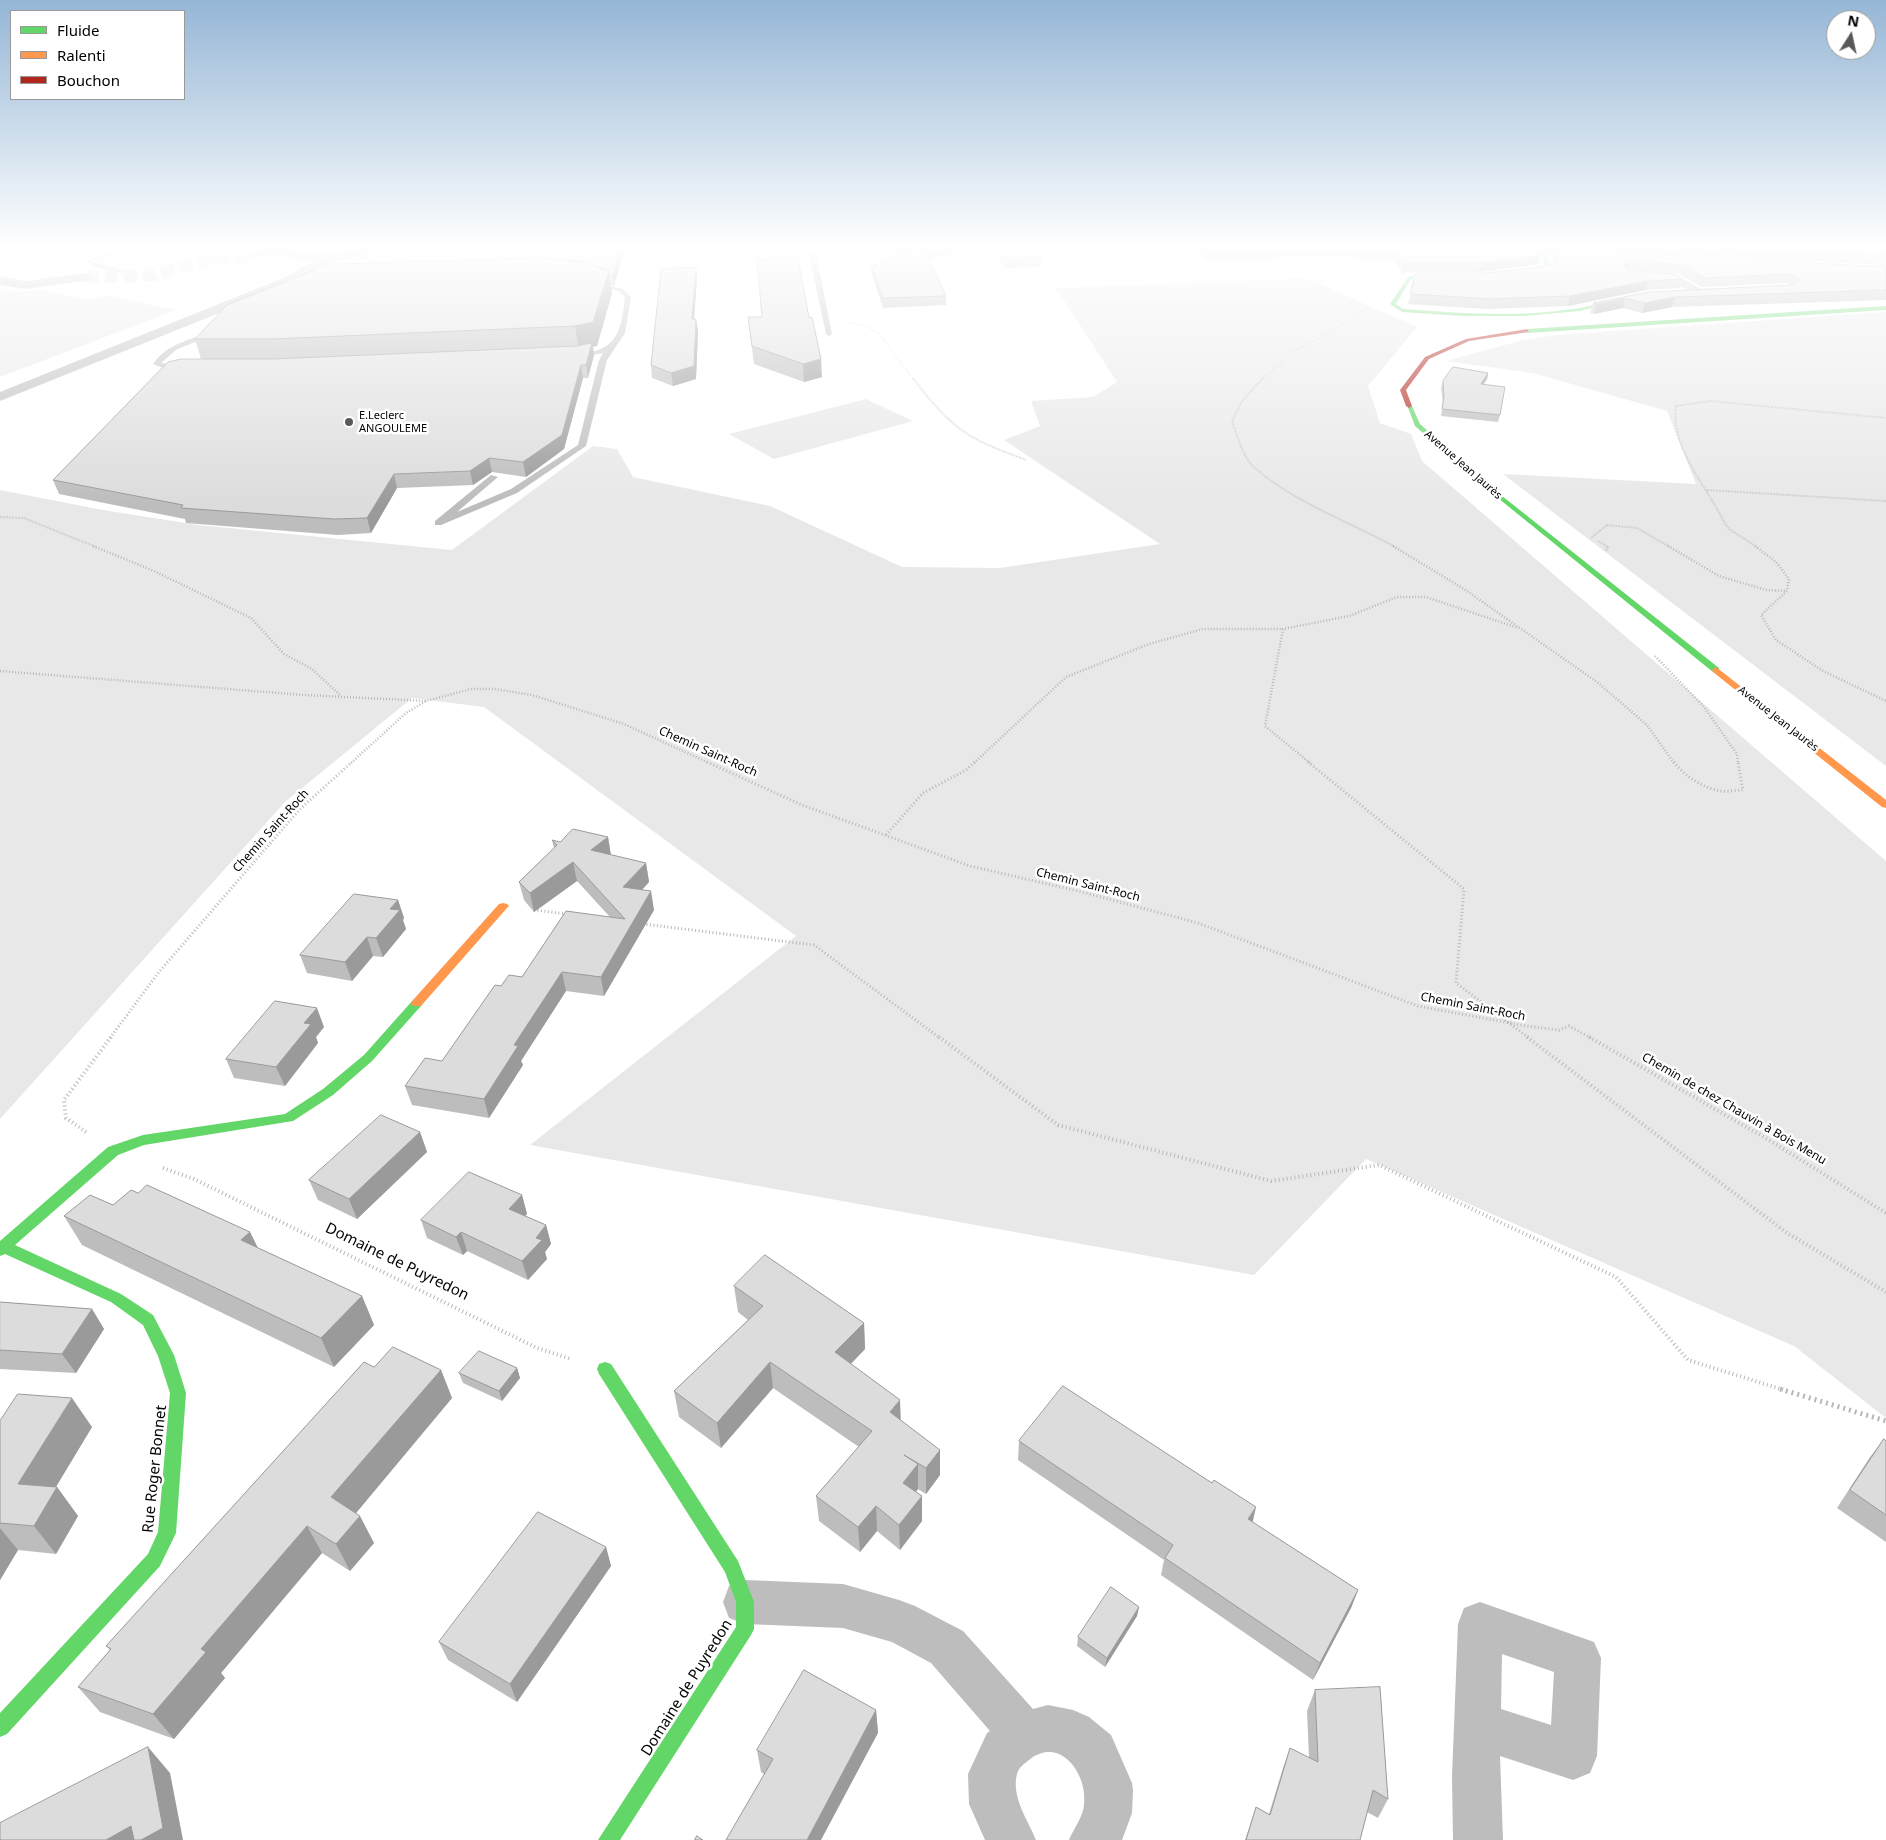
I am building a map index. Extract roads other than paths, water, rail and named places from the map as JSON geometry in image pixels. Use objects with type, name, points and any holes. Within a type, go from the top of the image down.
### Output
[{"type":"street","points":[[0,386],[137,333]]},
{"type":"street","points":[[0,397],[160,333]]},
{"type":"street","name":"Avenue Jean Jaurès","points":[[1514,333],[1468,340],[1427,358],[1403,390],[1417,425],[1574,558],[1886,805]]},
{"type":"street","points":[[2,1248],[113,1151],[143,1140],[288,1118],[328,1092],[368,1058],[503,906]]},
{"type":"street","name":"Rue Roger Bonnet","points":[[0,1727],[154,1560],[167,1533],[178,1393],[166,1355],[148,1320],[116,1298],[2,1248]]},
{"type":"street","name":"Domaine de Puyredon","points":[[605,1369],[732,1567],[745,1602],[745,1629],[608,1840]]},
{"type":"street","points":[[745,1602],[844,1606],[900,1622],[947,1647],[1023,1733]]},
{"type":"street","points":[[1478,1725],[1478,1840]]},
{"type":"street","points":[[1011,1840],[999,1823],[992,1803],[991,1781],[996,1762],[1008,1745],[1023,1733],[1041,1728],[1060,1730],[1079,1737],[1094,1752],[1105,1771],[1110,1791],[1108,1813],[1100,1833],[1094,1840]]},
{"type":"lane","points":[[188,368],[166,367],[157,364],[161,356],[172,350],[215,333]]},
{"type":"lane","points":[[569,356],[598,352],[610,347],[620,339],[623,333]]},
{"type":"lane","points":[[494,477],[438,523],[514,491],[582,446],[603,360],[610,347]]},
{"type":"place","name":"E.Leclerc ANGOULEME","points":[[349,422]]}]
